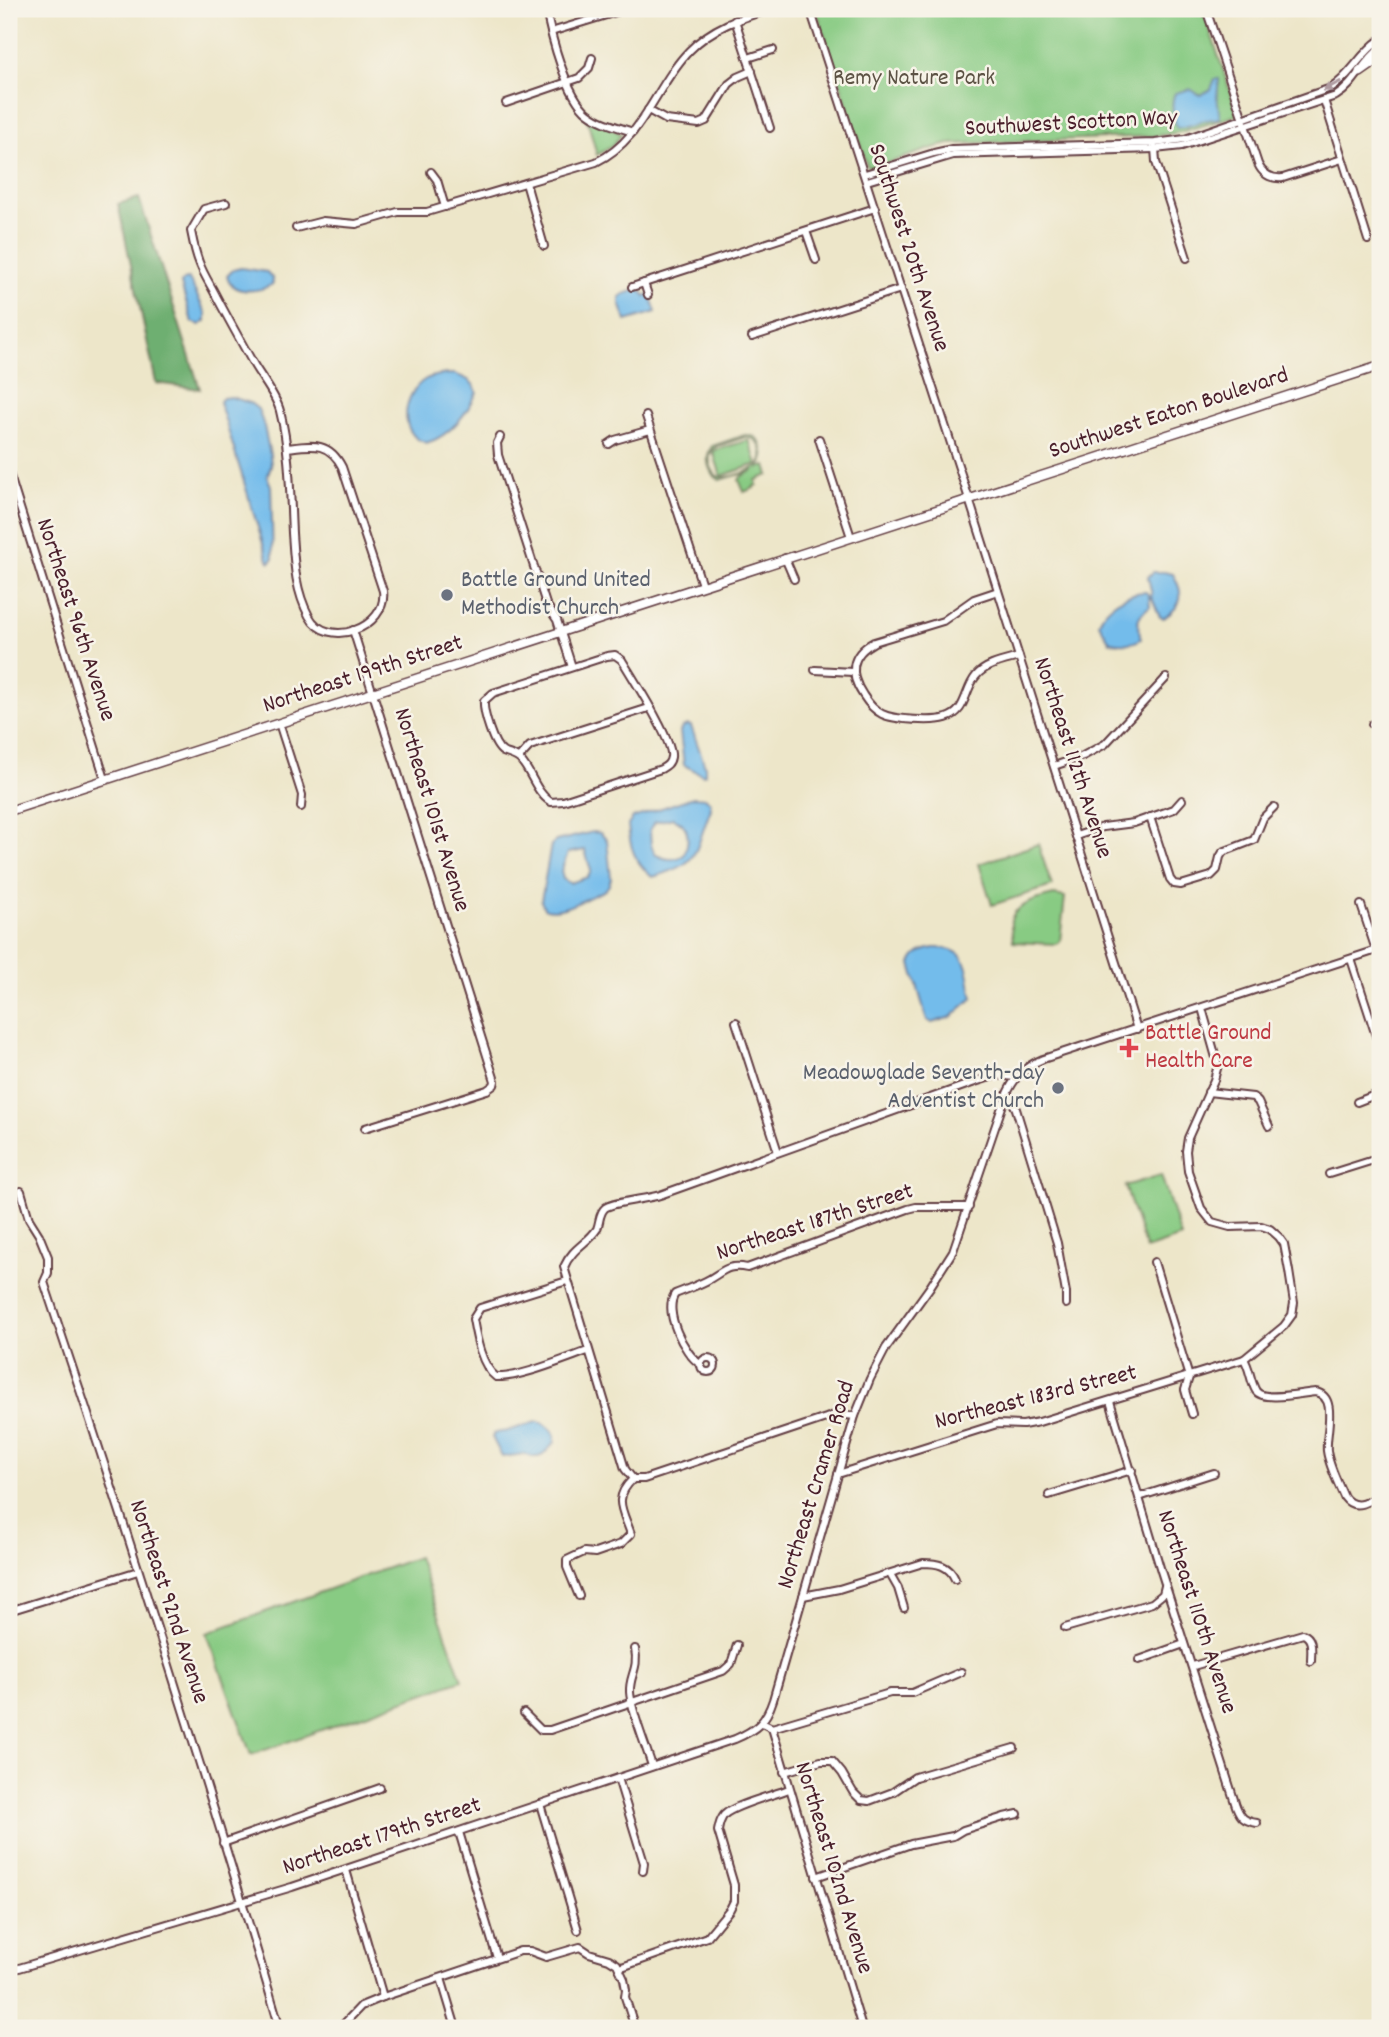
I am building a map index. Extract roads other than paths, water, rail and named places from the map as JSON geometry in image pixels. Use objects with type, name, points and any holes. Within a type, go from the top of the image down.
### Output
[{"type":"highway","points":[[1360,72],[1380,58]]},
{"type":"main road","name":"Southwest Eaton Boulevard","points":[[970,499],[1380,366]]},
{"type":"main road","name":"Northeast 199th Street","points":[[9,811],[970,499]]},
{"type":"street","points":[[546,9],[568,83],[583,109],[591,115],[633,132]]},
{"type":"street","points":[[551,32],[626,9]]},
{"type":"street","points":[[296,228],[323,221],[360,224],[392,214],[421,213],[602,159],[623,144],[633,132],[689,51],[713,31],[735,20],[771,9]]},
{"type":"street","name":"Southwest 20th Avenue","points":[[810,9],[970,499]]},
{"type":"street","points":[[1206,9],[1260,169],[1267,176],[1283,178],[1342,159]]},
{"type":"street","points":[[735,20],[770,128]]},
{"type":"street","name":"Southwest Scotton Way","points":[[866,178],[948,156],[985,151],[1182,146],[1331,88],[1344,78],[1364,52],[1380,40]]},
{"type":"street","name":"Southwest Scotton Way","points":[[1244,122],[1324,100],[1344,91],[1380,49]]},
{"type":"street","points":[[748,58],[773,50]]},
{"type":"street","points":[[506,103],[568,83],[584,74],[592,58]]},
{"type":"street","points":[[648,110],[666,120],[701,124],[706,121],[729,84],[752,71]]},
{"type":"street","points":[[1324,100],[1368,240]]},
{"type":"street","points":[[1155,146],[1156,162],[1187,258]]},
{"type":"street","points":[[431,172],[437,180],[445,207]]},
{"type":"street","points":[[526,183],[544,246]]},
{"type":"street","points":[[226,203],[204,209],[191,230],[199,262],[279,408],[287,448],[296,580],[302,601],[313,623],[323,631],[341,633],[354,629],[374,618],[381,609],[384,597],[342,467],[334,454],[322,447],[287,448]]},
{"type":"street","points":[[632,287],[875,208]]},
{"type":"street","points":[[806,231],[816,260]]},
{"type":"street","points":[[644,283],[648,295]]},
{"type":"street","points":[[752,337],[901,289]]},
{"type":"street","points":[[646,416],[702,585]]},
{"type":"street","points":[[609,444],[650,430]]},
{"type":"street","points":[[500,437],[497,443],[498,455],[546,604],[557,620],[572,667]]},
{"type":"street","points":[[819,439],[851,537]]},
{"type":"street","name":"Northeast 96th Avenue","points":[[9,473],[105,779]]},
{"type":"street","name":"Northeast 112th Avenue","points":[[970,499],[1137,1029]]},
{"type":"street","points":[[785,558],[794,579]]},
{"type":"street","points":[[998,591],[974,598],[943,621],[874,642],[864,648],[855,663],[855,680],[867,701],[881,714],[891,717],[945,719],[959,711],[975,678],[983,669],[1019,657]]},
{"type":"street","name":"Northeast 101st Avenue","points":[[354,629],[495,1081],[487,1090],[365,1128]]},
{"type":"street","points":[[615,655],[622,660],[670,747],[670,761],[661,769],[554,803],[543,797],[519,758],[503,752],[496,745],[484,709],[484,701],[488,696],[572,667],[607,656],[615,655]]},
{"type":"street","points":[[815,670],[853,671]]},
{"type":"street","points":[[1054,766],[1105,744],[1166,678]]},
{"type":"street","points":[[519,758],[530,746],[649,708]]},
{"type":"street","points":[[279,723],[302,795],[300,807]]},
{"type":"street","points":[[1076,836],[1174,810],[1182,800]]},
{"type":"street","points":[[1150,817],[1169,877],[1174,884],[1185,884],[1213,874],[1222,854],[1254,841],[1263,818],[1274,807]]},
{"type":"street","points":[[633,1479],[625,1469],[564,1267],[569,1255],[598,1227],[602,1211],[607,1207],[660,1195],[975,1082],[998,1075],[1015,1077],[1038,1061],[1378,950],[1361,905]]},
{"type":"street","points":[[1351,959],[1380,1048]]},
{"type":"street","points":[[1202,1008],[1218,1065],[1191,1130],[1186,1152],[1188,1171],[1201,1208],[1206,1217],[1215,1224],[1230,1227],[1261,1226],[1277,1234],[1285,1249],[1294,1303],[1287,1323],[1244,1359],[1255,1390],[1261,1395],[1271,1397],[1317,1392],[1325,1397],[1329,1419],[1328,1453],[1343,1497],[1355,1505],[1374,1498],[1380,1490]]},
{"type":"street","points":[[736,1022],[778,1152]]},
{"type":"street","name":"Northeast Cramer Road","points":[[762,1723],[770,1710],[855,1416],[886,1348],[953,1251],[1005,1098],[1015,1077]]},
{"type":"street","points":[[1208,1092],[1253,1097],[1269,1126]]},
{"type":"street","points":[[1357,1102],[1380,1093]]},
{"type":"street","points":[[1005,1098],[1012,1101],[1016,1109],[1057,1243],[1066,1304]]},
{"type":"street","points":[[1329,1174],[1380,1158]]},
{"type":"street","name":"Northeast 92nd Avenue","points":[[21,1191],[29,1219],[40,1235],[48,1257],[48,1273],[44,1282],[243,1902],[280,2028]]},
{"type":"street","name":"Northeast 187th Street","points":[[700,1364],[686,1349],[677,1332],[671,1305],[674,1294],[704,1282],[717,1272],[740,1266],[747,1268],[908,1209],[969,1207]]},
{"type":"street","points":[[1154,1262],[1189,1377],[1185,1390],[1192,1414]]},
{"type":"street","points":[[566,1278],[480,1308],[473,1319],[475,1331],[490,1373],[496,1377],[510,1376],[588,1351]]},
{"type":"street","name":"Northeast 183rd Street","points":[[838,1474],[998,1424],[1023,1425],[1039,1422],[1244,1359]]},
{"type":"street","name":"Northeast 110th Avenue","points":[[1110,1401],[1240,1817],[1257,1823]]},
{"type":"street","points":[[579,1596],[567,1567],[567,1560],[584,1552],[595,1553],[621,1544],[627,1539],[631,1534],[620,1499],[625,1486],[633,1479],[644,1479],[826,1418],[837,1415],[855,1416]]},
{"type":"street","points":[[1049,1496],[1132,1470]]},
{"type":"street","points":[[1139,1497],[1214,1473]]},
{"type":"street","points":[[803,1596],[827,1592],[914,1565],[934,1563],[948,1568],[955,1579]]},
{"type":"street","points":[[9,1611],[138,1571]]},
{"type":"street","points":[[890,1574],[904,1608]]},
{"type":"street","points":[[1065,1628],[1152,1603],[1163,1594],[1166,1584]]},
{"type":"street","points":[[1193,1666],[1303,1634],[1311,1641],[1311,1661]]},
{"type":"street","points":[[1139,1660],[1184,1644]]},
{"type":"street","points":[[524,1713],[540,1729],[546,1730],[727,1669],[737,1645]]},
{"type":"street","points":[[635,1649],[637,1667],[630,1689],[652,1766]]},
{"type":"street","points":[[762,1723],[772,1728],[890,1693],[912,1693],[961,1672]]},
{"type":"street","name":"Northeast 179th Street","points":[[9,1971],[346,1870],[735,1739],[762,1723]]},
{"type":"street","name":"Northeast 102nd Avenue","points":[[772,1728],[862,2028]]},
{"type":"street","points":[[784,1772],[821,1761],[832,1761],[853,1792],[861,1800],[869,1801],[893,1792],[915,1777],[1014,1748]]},
{"type":"street","points":[[618,1778],[644,1863],[643,1871]]},
{"type":"street","points":[[223,1843],[380,1788]]},
{"type":"street","points":[[619,1968],[707,1937],[730,1909],[735,1893],[718,1831],[723,1816],[732,1810],[789,1789]]},
{"type":"street","points":[[540,1804],[578,1930]]},
{"type":"street","points":[[816,1877],[911,1844],[953,1836],[963,1830],[1018,1814]]},
{"type":"street","points":[[459,1832],[497,1958]]},
{"type":"street","points":[[346,1870],[383,1997]]},
{"type":"street","points":[[340,2028],[360,2006],[497,1958],[526,1950],[546,1957],[580,1947],[617,1964],[624,1979],[625,1997],[635,2028]]},
{"type":"street","points":[[441,1978],[456,2028]]},
{"type":"water","points":[[1215,79],[1219,79],[1217,97],[1220,118],[1177,128],[1173,110],[1175,93],[1190,89],[1200,95],[1211,89]]},
{"type":"water","points":[[241,268],[267,272],[273,284],[253,290],[234,287],[227,276],[233,270]]},
{"type":"water","points":[[189,279],[206,314],[206,321],[200,325],[192,322],[181,284],[183,280]]},
{"type":"water","points":[[640,289],[645,296],[650,294],[656,312],[626,321],[620,297]]},
{"type":"water","points":[[454,374],[471,382],[477,392],[450,430],[425,443],[416,438],[407,423],[410,398],[419,384],[426,379]]},
{"type":"water","points":[[231,397],[250,403],[258,409],[264,426],[271,466],[267,476],[271,486],[273,559],[270,562],[221,407],[220,401],[223,398]]},
{"type":"water","points":[[1153,572],[1173,574],[1180,594],[1175,609],[1164,618],[1160,617],[1152,598],[1149,598],[1150,606],[1138,620],[1141,639],[1126,644],[1110,642],[1099,623],[1102,617],[1111,606],[1125,597],[1146,592],[1149,596],[1152,595],[1148,577]]},
{"type":"water","points":[[691,726],[705,766],[703,775],[684,765],[680,732],[682,727]]},
{"type":"water","points":[[693,797],[706,798],[710,802],[711,809],[694,854],[680,867],[652,877],[637,860],[630,841],[628,825],[633,818]],"holes":[[[673,818],[679,821],[687,833],[684,855],[670,859],[655,854],[650,830],[655,822]]]},
{"type":"water","points":[[593,832],[600,833],[607,840],[611,878],[605,890],[565,907],[550,910],[544,908],[541,901],[551,845],[556,841]],"holes":[[[585,850],[591,871],[588,877],[570,883],[563,879],[561,871],[568,853]]]},
{"type":"water","points":[[934,948],[955,951],[961,956],[967,969],[973,998],[951,1017],[932,1023],[927,1020],[911,964],[920,953]]},
{"type":"water","points":[[536,1422],[547,1425],[555,1438],[555,1442],[543,1455],[502,1457],[492,1437],[495,1433]]},
{"type":"place","name":"Battle Ground United Methodist Church","points":[[447,595]]},
{"type":"place","name":"Battle Ground Health Care","points":[[1129,1048]]},
{"type":"place","name":"Meadowglade Seventh-day Adventist Church","points":[[1058,1088]]},
{"type":"park label","name":"Remy Nature Park","points":[[914,79]]}]
